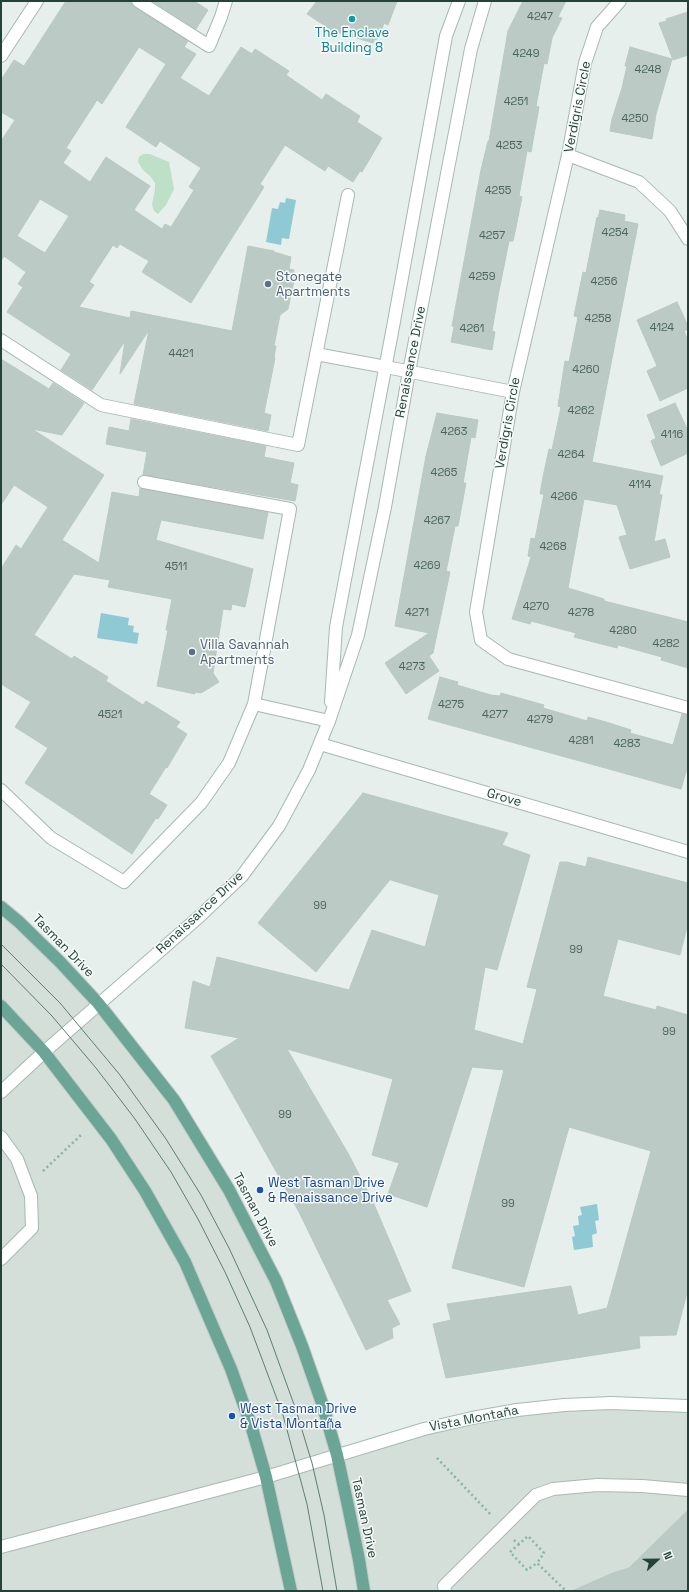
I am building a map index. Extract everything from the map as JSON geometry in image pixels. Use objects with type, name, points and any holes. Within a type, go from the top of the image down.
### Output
[{"type":"main road","name":"Tasman Drive","points":[[1,907],[19,922],[60,962],[98,1003],[174,1100],[229,1190],[276,1281],[302,1346],[323,1406],[337,1455],[358,1552],[364,1591]]},
{"type":"main road","points":[[1,1006],[44,1052],[111,1139],[146,1191],[185,1262],[231,1369],[251,1425],[266,1477],[291,1591]]},
{"type":"street","points":[[1,56],[37,1]]},
{"type":"street","points":[[138,1],[209,46],[226,1]]},
{"type":"street","name":"Renaissance Drive","points":[[329,721],[336,627],[386,367],[446,36],[459,1]]},
{"type":"street","name":"Renaissance Drive","points":[[1,1092],[98,1003],[200,916],[242,876],[279,826],[309,770],[329,721],[358,636],[385,507],[409,372],[471,50],[485,1]]},
{"type":"street","name":"Verdigris Circle","points":[[620,1],[597,27],[585,62],[568,155],[513,392],[476,612],[481,640],[508,659],[688,708]]},
{"type":"street","points":[[568,155],[638,182],[670,210],[688,239]]},
{"type":"street","points":[[1,340],[101,406],[298,445],[348,196]]},
{"type":"street","points":[[316,354],[513,392]]},
{"type":"street","points":[[1,790],[51,838],[124,882],[201,803],[229,763],[254,704],[290,509],[144,482]]},
{"type":"street","points":[[254,704],[329,721]]},
{"type":"street","name":"Grove","points":[[320,744],[688,852]]},
{"type":"street","points":[[1,1137],[17,1159],[31,1196],[32,1228],[1,1259]]},
{"type":"street","name":"Vista Montaña","points":[[1,1547],[266,1477],[424,1429],[472,1418],[517,1410],[564,1405],[611,1403],[688,1406]]},
{"type":"street","points":[[445,1591],[444,1586],[536,1495],[553,1488],[597,1485],[642,1486],[688,1490]]},
{"type":"path","points":[[43,1171],[81,1135]]},
{"type":"path","points":[[519,1544],[510,1552],[514,1557],[527,1570],[537,1563]]},
{"type":"shaded area","points":[[1,907],[98,1003],[203,1145],[305,1347],[337,1455],[440,1426],[591,1403],[688,1406],[688,1591],[1,1591]]},
{"type":"green space","points":[[143,154],[150,154],[169,162],[174,189],[166,205],[158,214],[154,211],[152,205],[155,183],[138,162],[139,157]]},
{"type":"water","points":[[286,198],[296,200],[289,239],[282,238],[281,245],[266,242],[272,208],[278,209],[280,202],[285,203]]},
{"type":"water","points":[[101,613],[129,618],[128,625],[134,626],[133,632],[139,633],[137,644],[97,638]]},
{"type":"water","points":[[597,1204],[599,1220],[595,1221],[597,1233],[592,1235],[593,1247],[574,1250],[572,1237],[575,1236],[573,1226],[579,1225],[578,1216],[582,1215],[580,1207]]},
{"type":"building","points":[[66,1],[131,1],[134,7],[188,41],[184,47],[196,54],[180,78],[209,96],[241,47],[252,54],[255,49],[289,71],[286,75],[322,100],[326,94],[360,116],[357,122],[382,138],[362,172],[360,171],[353,182],[328,166],[325,171],[285,145],[260,184],[264,187],[191,303],[142,272],[149,261],[120,244],[117,248],[113,245],[89,282],[94,285],[79,307],[130,318],[131,311],[232,331],[248,246],[274,251],[291,257],[289,269],[294,270],[293,276],[295,276],[288,309],[280,315],[274,346],[276,346],[275,358],[264,413],[271,415],[268,431],[134,404],[149,330],[120,374],[125,341],[92,390],[61,370],[71,354],[7,312],[23,287],[18,284],[26,272],[4,256],[1,261],[1,141],[15,120],[1,112],[1,80],[14,60],[24,66]],"holes":[[[139,47],[166,64],[126,127],[156,147],[160,141],[201,168],[189,187],[194,190],[171,227],[165,224],[162,229],[134,210],[150,186],[106,157],[90,182],[63,163],[71,151],[66,148],[97,100],[102,104]],[[40,199],[69,216],[45,253],[17,236]]]},
{"type":"building","points":[[152,1],[194,1],[208,10],[196,29]]},
{"type":"building","name":"The Enclave Building 8","points":[[317,1],[397,1],[388,25],[384,23],[380,34],[373,43],[330,30],[307,14]]},
{"type":"building","points":[[523,1],[566,1],[558,17],[562,18],[552,38],[547,64],[544,63],[536,106],[539,107],[531,152],[527,151],[519,196],[522,197],[515,232],[513,241],[509,241],[498,296],[492,331],[495,332],[492,350],[451,342],[454,327],[452,326],[481,170],[489,141],[508,31]]},
{"type":"building","points":[[688,12],[688,55],[673,60],[659,23],[667,21],[666,19]]},
{"type":"building","points":[[630,47],[672,59],[656,114],[652,139],[610,131],[612,119],[622,88],[627,66],[625,66]]},
{"type":"building","points":[[600,210],[625,215],[624,221],[638,224],[592,462],[663,476],[659,494],[662,495],[654,542],[665,539],[670,557],[630,569],[619,537],[627,535],[617,505],[584,499],[568,588],[604,599],[604,601],[688,622],[688,668],[661,660],[662,657],[618,645],[617,648],[574,637],[576,633],[531,621],[530,624],[512,619],[531,557],[528,556],[531,538],[535,539],[544,494],[540,494],[543,477],[549,449],[552,450],[561,407],[558,406],[565,361],[569,362],[578,317],[574,316],[583,272],[586,273],[597,217],[598,218]]},
{"type":"building","points":[[677,302],[688,326],[688,329],[684,331],[688,341],[688,388],[660,401],[647,371],[657,366],[637,320]]},
{"type":"building","points":[[1,359],[49,389],[53,383],[84,403],[62,435],[32,429],[104,475],[62,540],[99,563],[112,492],[139,497],[140,488],[268,512],[263,539],[161,520],[156,540],[253,569],[245,607],[232,604],[231,610],[223,609],[213,673],[219,682],[201,693],[195,692],[195,694],[157,686],[168,630],[166,630],[172,599],[108,587],[110,580],[74,574],[34,635],[72,659],[74,656],[108,677],[106,681],[143,705],[146,701],[180,722],[176,727],[187,734],[167,768],[166,767],[149,794],[167,805],[158,819],[156,818],[132,854],[25,783],[48,748],[15,727],[31,702],[1,684],[1,569],[16,545],[21,549],[48,507],[14,485],[1,505]]},
{"type":"building","points":[[675,403],[688,431],[688,453],[661,466],[651,441],[656,438],[647,415]]},
{"type":"building","points":[[437,413],[478,420],[475,438],[471,437],[463,483],[466,483],[458,526],[455,526],[446,571],[450,572],[433,653],[429,656],[439,671],[406,694],[385,663],[429,633],[395,626],[426,456]]},
{"type":"building","points":[[131,419],[266,446],[264,457],[294,463],[290,483],[298,485],[295,501],[143,475],[147,452],[106,444],[109,427],[129,431]]},
{"type":"building","points":[[440,677],[458,682],[457,685],[491,695],[500,696],[501,693],[544,705],[543,708],[587,721],[588,717],[606,722],[631,730],[630,733],[673,745],[682,714],[688,715],[688,765],[681,789],[428,719]]},
{"type":"building","points":[[363,793],[508,833],[502,845],[530,855],[497,970],[485,967],[474,1030],[523,1044],[537,989],[527,987],[560,862],[567,862],[586,867],[588,857],[688,883],[688,923],[680,955],[618,939],[603,996],[656,1010],[657,1006],[688,1015],[688,1289],[676,1335],[639,1336],[640,1348],[446,1378],[433,1324],[451,1320],[447,1304],[571,1286],[578,1315],[607,1308],[651,1151],[569,1127],[524,1287],[452,1268],[504,1070],[472,1067],[427,1207],[388,1194],[399,1163],[372,1155],[393,1079],[287,1049],[349,1155],[373,1202],[411,1291],[387,1300],[400,1324],[392,1328],[393,1338],[366,1350],[299,1212],[211,1056],[239,1038],[185,1028],[193,981],[210,987],[217,957],[349,990],[372,930],[425,947],[439,895],[391,880],[392,877],[316,972],[258,923]]},
{"type":"building","points":[[688,1510],[688,1591],[572,1591],[613,1573],[629,1568]]},
{"type":"tram line","points":[[1,944],[60,1003],[120,1075],[166,1139],[201,1195],[229,1248],[267,1330],[296,1410],[312,1463],[324,1515],[337,1591]]},
{"type":"tram line","points":[[1,964],[52,1016],[96,1068],[135,1119],[171,1172],[198,1219],[225,1272],[250,1327],[283,1415],[307,1504],[323,1591]]},
{"type":"place","name":"The Enclave Building 8","points":[[352,19]]},
{"type":"place","name":"Stonegate Apartments","points":[[268,284]]},
{"type":"place","name":"Villa Savannah Apartments","points":[[192,652]]},
{"type":"place","name":"West Tasman Drive & Renaissance Drive","points":[[260,1190]]},
{"type":"place","name":"West Tasman Drive & Vista Montaña","points":[[232,1416]]}]
